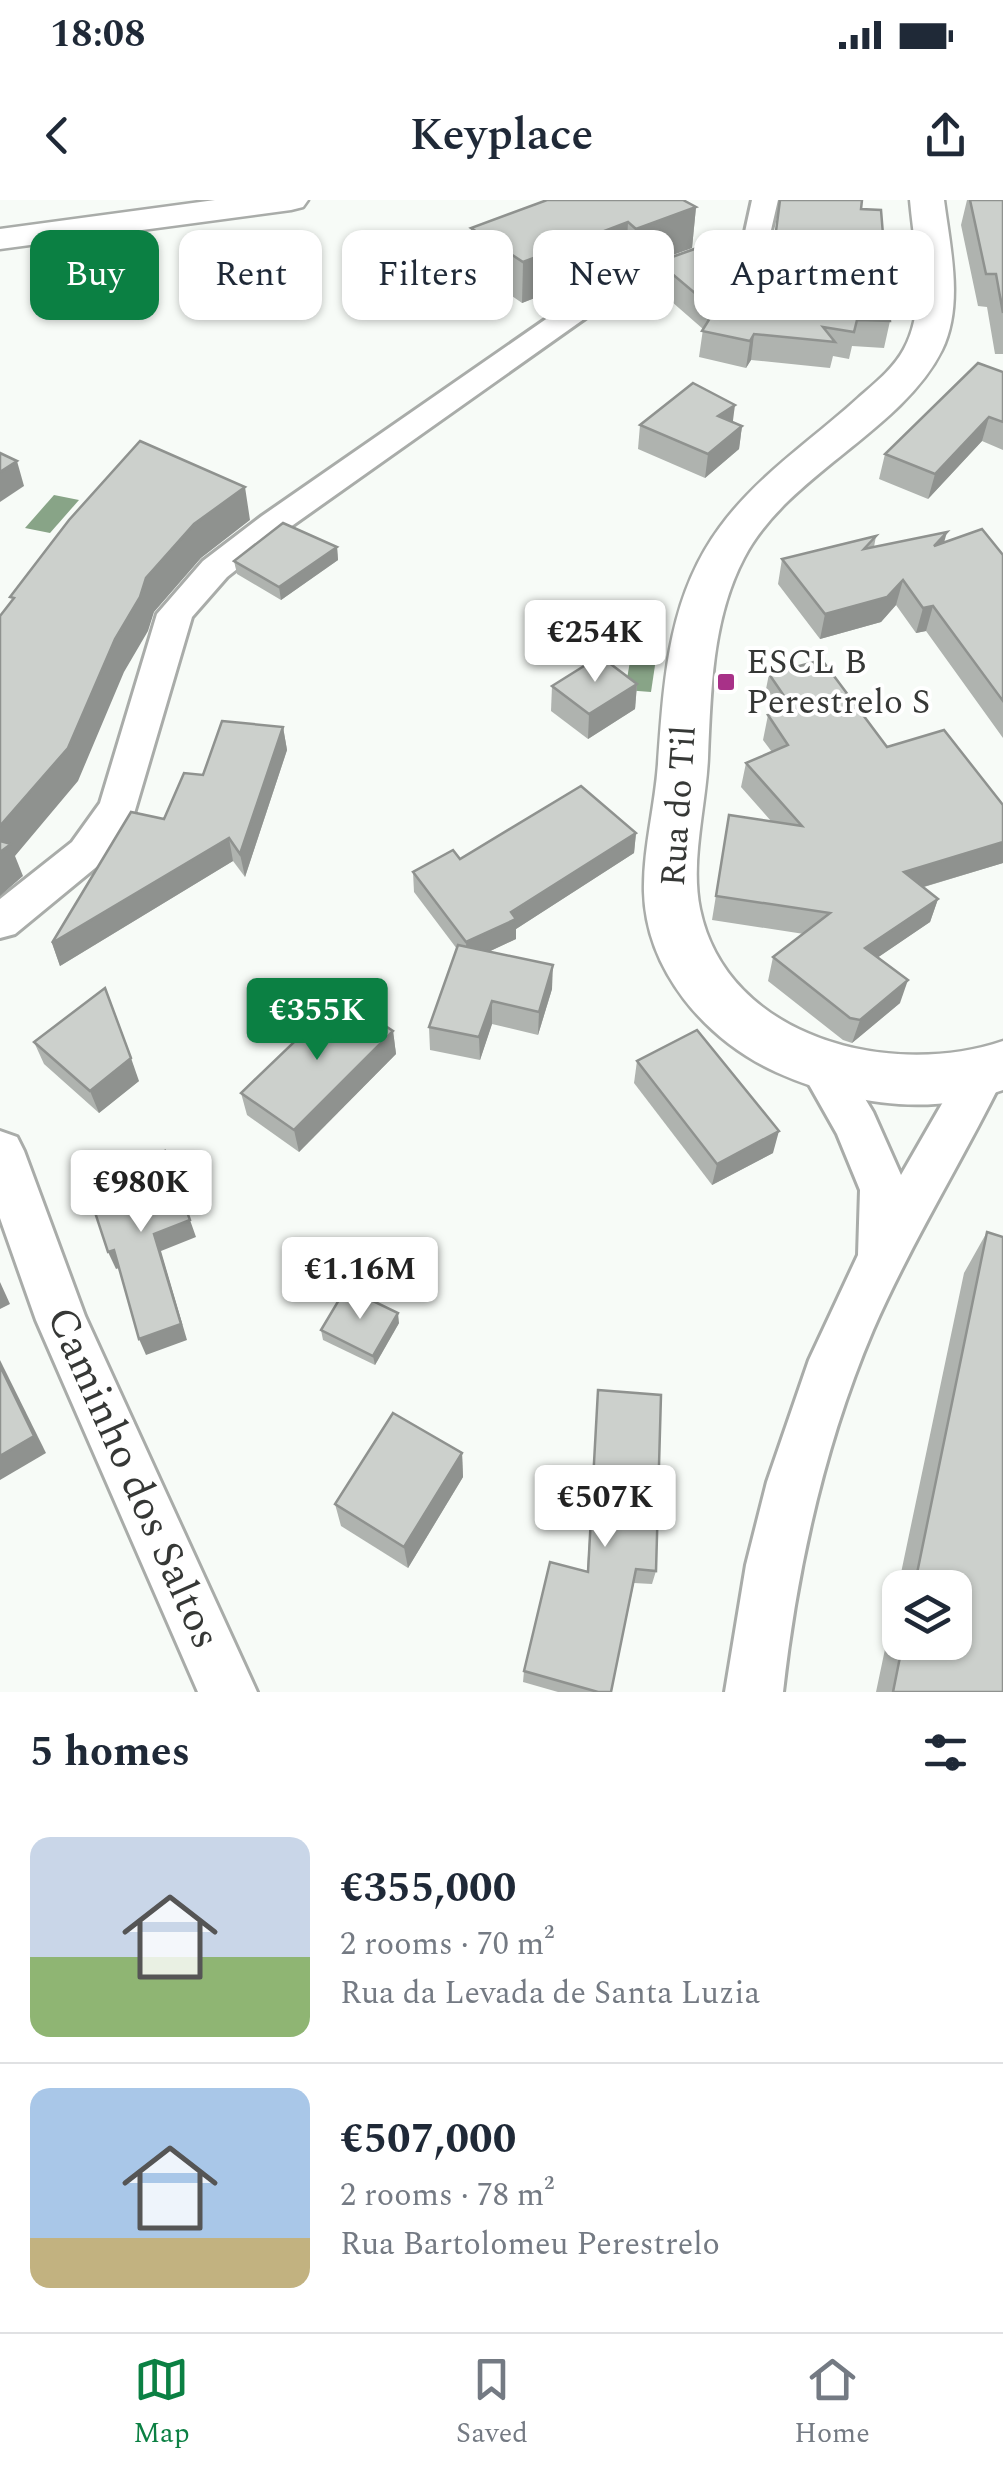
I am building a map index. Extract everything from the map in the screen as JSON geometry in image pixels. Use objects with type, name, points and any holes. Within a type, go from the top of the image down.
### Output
[{"type":"main road","points":[[0,239],[291,200]]},
{"type":"main road","name":"Rua do Til","points":[[928,200],[934,292],[932,320],[922,350],[896,384],[770,498],[724,554],[702,606],[688,678],[671,899],[694,972],[742,1020],[780,1048],[820,1065],[888,1079],[934,1082],[992,1070]]},
{"type":"street","points":[[0,922],[86,853],[119,807],[175,614],[216,569],[274,523],[598,296],[758,236],[766,200]]},
{"type":"street","points":[[820,1065],[858,1126],[884,1190],[881,1261]]},
{"type":"street","points":[[754,1692],[761,1630],[794,1483],[835,1360],[881,1261],[992,1070]]},
{"type":"street","name":"Caminho dos Saltos","points":[[0,1151],[60,1320],[221,1677]]},
{"type":"shaded area","points":[[54,495],[79,500],[50,533],[25,528]]},
{"type":"shaded area","points":[[632,650],[657,652],[651,692],[625,690]]},
{"type":"building","points":[[547,200],[683,200],[696,207],[636,229],[628,222],[607,230],[533,230],[533,258],[523,262],[513,255],[513,230],[471,228]]},
{"type":"building","points":[[780,200],[862,200],[861,209],[881,210],[883,230],[776,230]]},
{"type":"building","points":[[970,200],[1003,200],[1003,313],[996,274],[986,274]]},
{"type":"building","points":[[694,249],[694,292],[674,275],[674,256]]},
{"type":"building","points":[[709,320],[857,320],[854,332],[823,327],[835,342],[754,334],[750,341],[702,331]]},
{"type":"building","points":[[978,363],[1003,372],[1003,422],[989,417],[935,474],[885,454]]},
{"type":"building","points":[[693,383],[735,405],[718,416],[742,426],[708,454],[640,425]]},
{"type":"building","points":[[140,441],[245,487],[194,524],[146,578],[68,748],[0,826],[0,616],[69,520]]},
{"type":"building","points":[[0,453],[17,461],[0,472]]},
{"type":"building","points":[[283,523],[337,547],[279,587],[234,561]]},
{"type":"building","points":[[982,529],[1003,555],[1003,701],[933,606],[923,608],[903,580],[887,597],[825,614],[782,559],[876,536],[864,549],[947,532],[934,546]]},
{"type":"building","points":[[600,656],[637,684],[589,714],[552,686]]},
{"type":"building","points":[[822,660],[887,747],[944,730],[1003,805],[1003,842],[904,872],[938,899],[865,948],[908,980],[860,1020],[850,1018],[773,957],[830,913],[716,896],[729,815],[802,826],[746,763],[788,745],[768,715],[793,709],[769,674]]},
{"type":"building","points":[[222,721],[283,727],[240,854],[229,838],[52,943],[131,812],[164,819],[184,773],[203,775]]},
{"type":"building","points":[[581,786],[636,833],[511,912],[516,919],[466,942],[413,872],[453,850],[460,859]]},
{"type":"building","points":[[458,945],[553,965],[539,1012],[492,1001],[479,1037],[429,1027]]},
{"type":"building","points":[[105,988],[131,1058],[90,1091],[34,1042]]},
{"type":"building","points":[[341,997],[393,1031],[294,1130],[241,1093]]},
{"type":"building","points":[[697,1030],[779,1131],[717,1164],[637,1061]]},
{"type":"building","points":[[165,1151],[190,1220],[154,1234],[181,1324],[139,1339],[114,1250],[108,1252],[85,1182]]},
{"type":"building","points":[[987,1232],[1003,1237],[1003,1692],[893,1692],[899,1660],[972,1660],[972,1570],[918,1570]]},
{"type":"building","points":[[346,1288],[398,1313],[373,1356],[321,1330]]},
{"type":"building","points":[[0,1366],[34,1436],[0,1456]]},
{"type":"building","points":[[598,1390],[661,1395],[656,1571],[636,1569],[611,1692],[598,1692],[524,1671],[550,1562],[588,1572]]},
{"type":"building","points":[[393,1413],[462,1453],[404,1547],[335,1504]]},
{"type":"place","name":"ESCL B Perestrelo S","points":[[726,682]]}]
